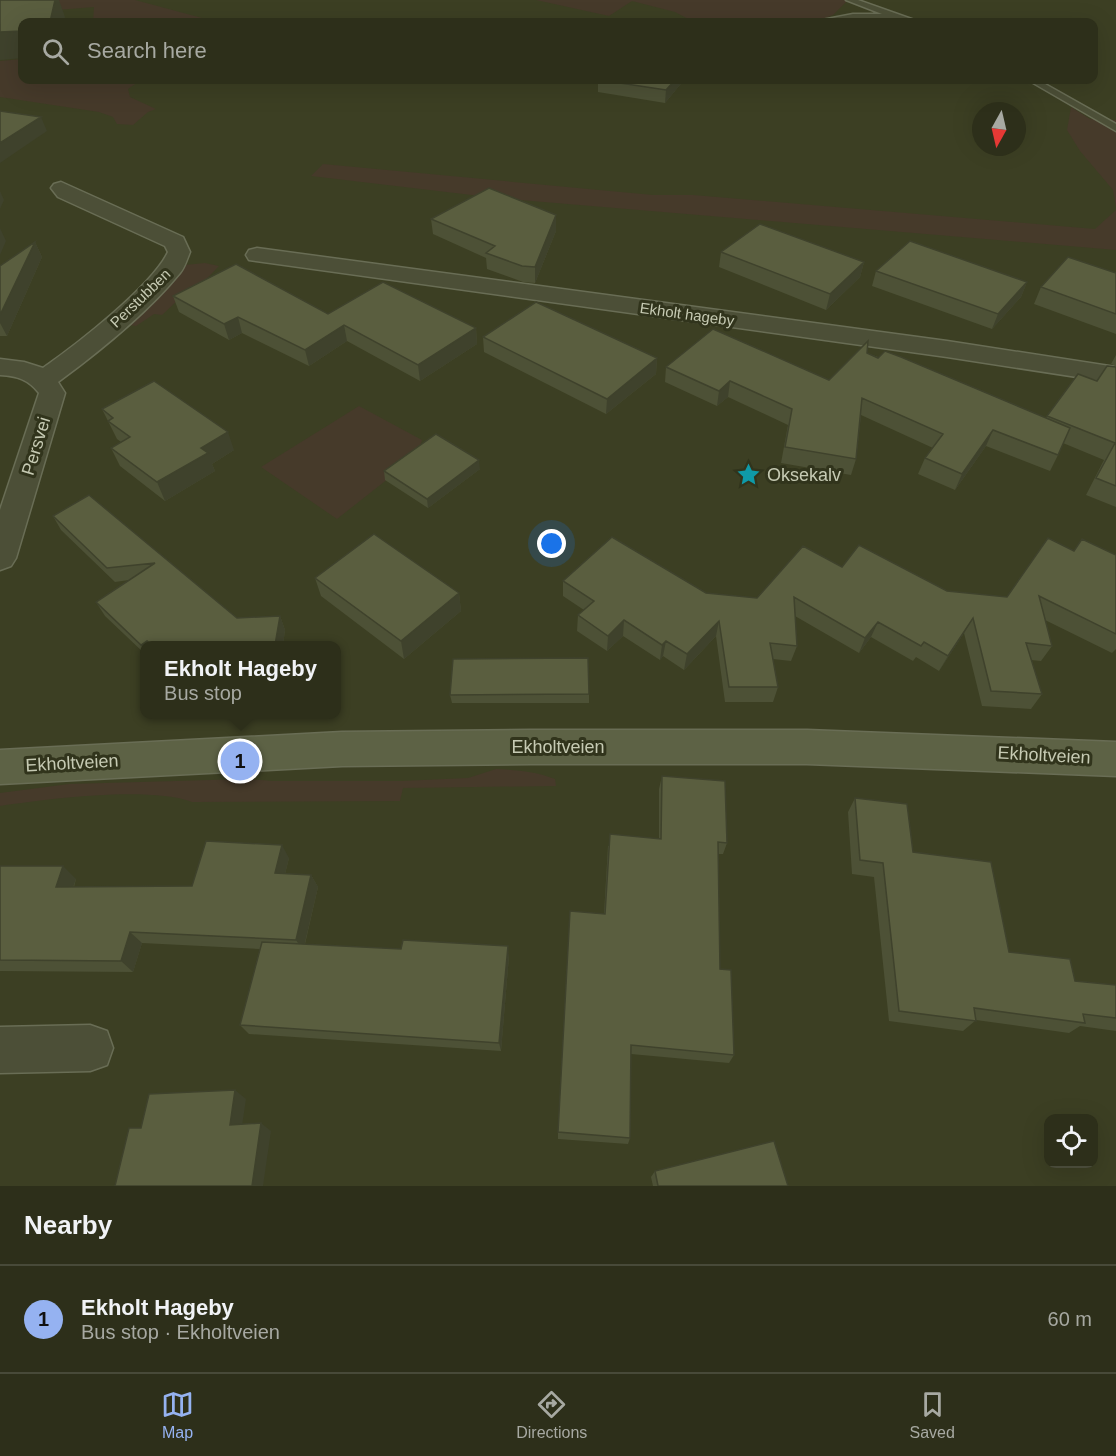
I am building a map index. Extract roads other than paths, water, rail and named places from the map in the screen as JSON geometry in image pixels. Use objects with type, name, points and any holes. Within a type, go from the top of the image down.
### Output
[{"type":"street","name":"Perstubben","points":[[45,379],[84,351],[146,294],[172,268],[179,252],[175,242],[66,193],[61,188]]},
{"type":"street","name":"Ekholt hageby","points":[[257,255],[947,349],[1116,375]]},
{"type":"street","points":[[0,367],[36,373],[45,379]]},
{"type":"street","name":"Persvei","points":[[0,558],[52,393],[45,379]]},
{"type":"street","name":"Ekholtveien","points":[[0,767],[342,749],[507,747],[807,747],[1034,754],[1116,759]]},
{"type":"street","points":[[0,1050],[90,1048]]},
{"type":"lane","points":[[840,18],[851,0],[902,18]]},
{"type":"lane","points":[[840,18],[872,15],[899,17]]},
{"type":"lane","points":[[1039,84],[1116,128]]},
{"type":"place","name":"Oksekalv","points":[[749,475]]},
{"type":"place","name":"Ekholt Hageby","points":[[240,761]]}]
